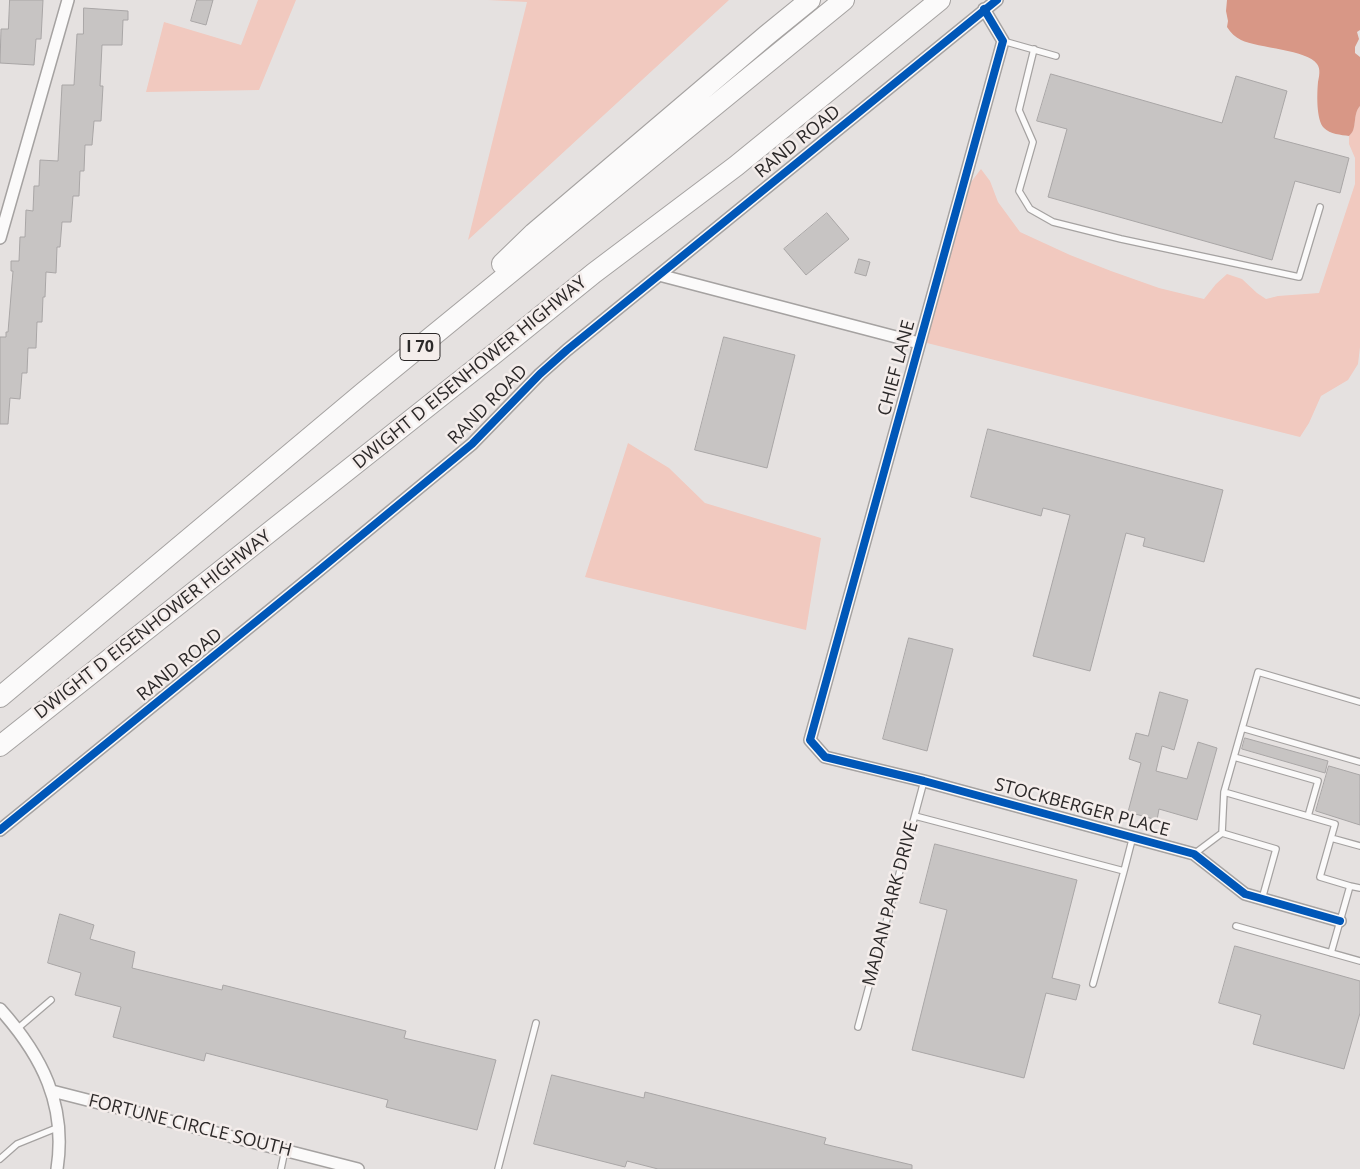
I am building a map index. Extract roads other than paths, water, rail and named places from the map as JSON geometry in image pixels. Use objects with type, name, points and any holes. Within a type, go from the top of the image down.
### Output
[{"type":"highway","points":[[364,392],[534,233],[810,0]]},
{"type":"highway","name":"I 70","points":[[0,697],[364,392],[844,0]]},
{"type":"highway","name":"DWIGHT D EISENHOWER HIGHWAY","points":[[0,746],[594,273],[736,166],[940,0]]},
{"type":"street","points":[[0,238],[68,0]]},
{"type":"street","name":"RAND ROAD","points":[[0,830],[472,444],[540,374],[567,350],[996,0]]},
{"type":"street","points":[[984,9],[1003,41]]},
{"type":"street","name":"CHIEF LANE","points":[[810,740],[1003,41]]},
{"type":"street","points":[[659,275],[919,343]]},
{"type":"street","name":"STOCKBERGER PLACE","points":[[810,740],[825,757],[924,781],[1194,854],[1245,894],[1340,921]]},
{"type":"street","points":[[0,1010],[17,1029],[37,1058],[52,1091],[57,1110],[60,1140],[57,1169]]},
{"type":"street","name":"FORTUNE CIRCLE SOUTH","points":[[52,1091],[358,1169]]},
{"type":"lane","points":[[1003,41],[1056,56]]},
{"type":"lane","points":[[1034,50],[1019,110],[1033,142],[1019,192],[1030,209],[1045,218],[1053,222],[1121,239],[1299,277],[1320,207]]},
{"type":"lane","points":[[1222,833],[1224,792],[1258,672],[1360,702]]},
{"type":"lane","points":[[1242,728],[1360,762]]},
{"type":"lane","points":[[1234,757],[1318,781],[1308,816]]},
{"type":"lane","name":"MADAN PARK DRIVE","points":[[858,1027],[924,781]]},
{"type":"lane","points":[[1224,792],[1336,824],[1320,877],[1360,888]]},
{"type":"lane","points":[[915,816],[1124,871]]},
{"type":"lane","points":[[1194,854],[1222,833]]},
{"type":"lane","points":[[1222,833],[1276,848],[1262,899]]},
{"type":"lane","points":[[1093,984],[1133,836]]},
{"type":"lane","points":[[1331,838],[1360,846]]},
{"type":"lane","points":[[1331,953],[1350,886]]},
{"type":"lane","points":[[1236,926],[1360,961]]},
{"type":"lane","points":[[17,1029],[51,1000]]},
{"type":"lane","points":[[498,1169],[536,1022]]},
{"type":"lane","points":[[0,1159],[17,1144],[59,1127]]},
{"type":"lane","points":[[281,1169],[285,1150]]}]
